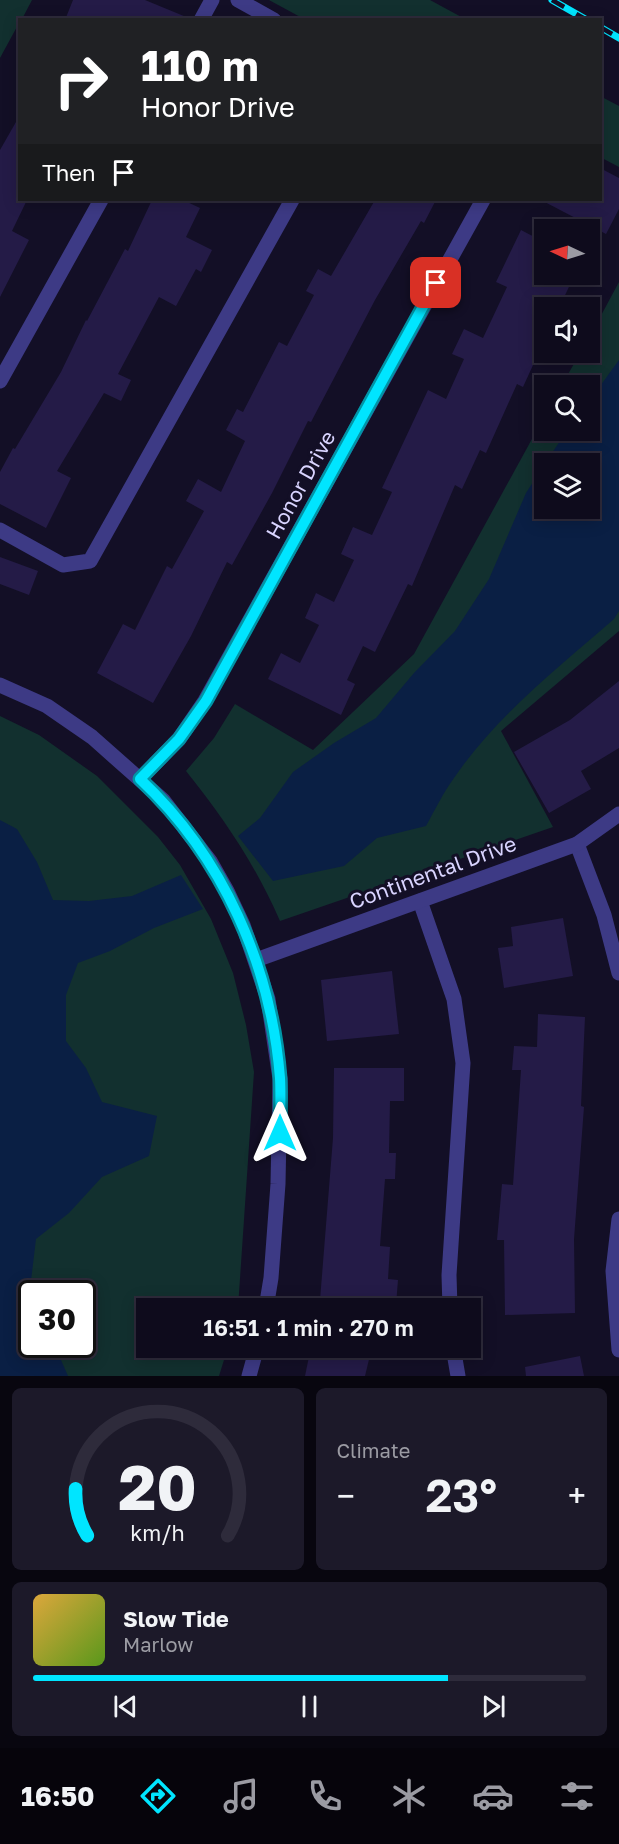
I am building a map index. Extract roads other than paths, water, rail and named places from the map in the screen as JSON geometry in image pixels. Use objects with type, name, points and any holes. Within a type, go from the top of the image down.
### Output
[{"type":"street","points":[[202,18],[212,0]]},
{"type":"street","points":[[238,0],[270,18]]},
{"type":"street","points":[[0,381],[100,201]]},
{"type":"street","points":[[0,530],[63,565],[90,561],[291,201]]},
{"type":"street","name":"Honor Drive","points":[[140,779],[179,739],[206,701],[482,201]]},
{"type":"street","points":[[0,685],[47,706],[92,737],[140,779],[163,800],[210,861],[227,891],[256,960],[268,999],[280,1079],[278,1184],[268,1298]]},
{"type":"street","name":"Continental Drive","points":[[256,960],[577,844],[619,814]]},
{"type":"street","points":[[577,844],[604,915],[619,973]]},
{"type":"street","points":[[420,901],[454,999],[463,1063],[449,1275],[450,1298]]},
{"type":"street","points":[[619,1219],[613,1271],[619,1350]]},
{"type":"street","points":[[249,1376],[254,1358]]},
{"type":"street","points":[[455,1358],[458,1376]]},
{"type":"water","points":[[619,360],[619,611],[614,619],[508,713],[471,755],[450,784],[426,826],[377,838],[344,866],[273,881],[238,836],[260,818],[293,772],[334,743],[376,718],[414,673],[455,631],[489,579],[526,493],[534,481],[534,519],[600,519],[600,453],[552,453],[560,441],[600,441],[600,386]]},
{"type":"water","points":[[0,820],[17,829],[37,862],[53,900],[89,901],[132,896],[181,875],[203,909],[154,928],[110,951],[78,963],[66,995],[66,1041],[86,1068],[102,1102],[157,1116],[149,1156],[102,1177],[69,1213],[36,1239],[31,1280],[18,1280],[18,1358],[60,1358],[68,1376],[0,1376]]},
{"type":"railway","points":[[552,0],[584,18]]},
{"type":"railway","points":[[602,28],[619,38]]}]
